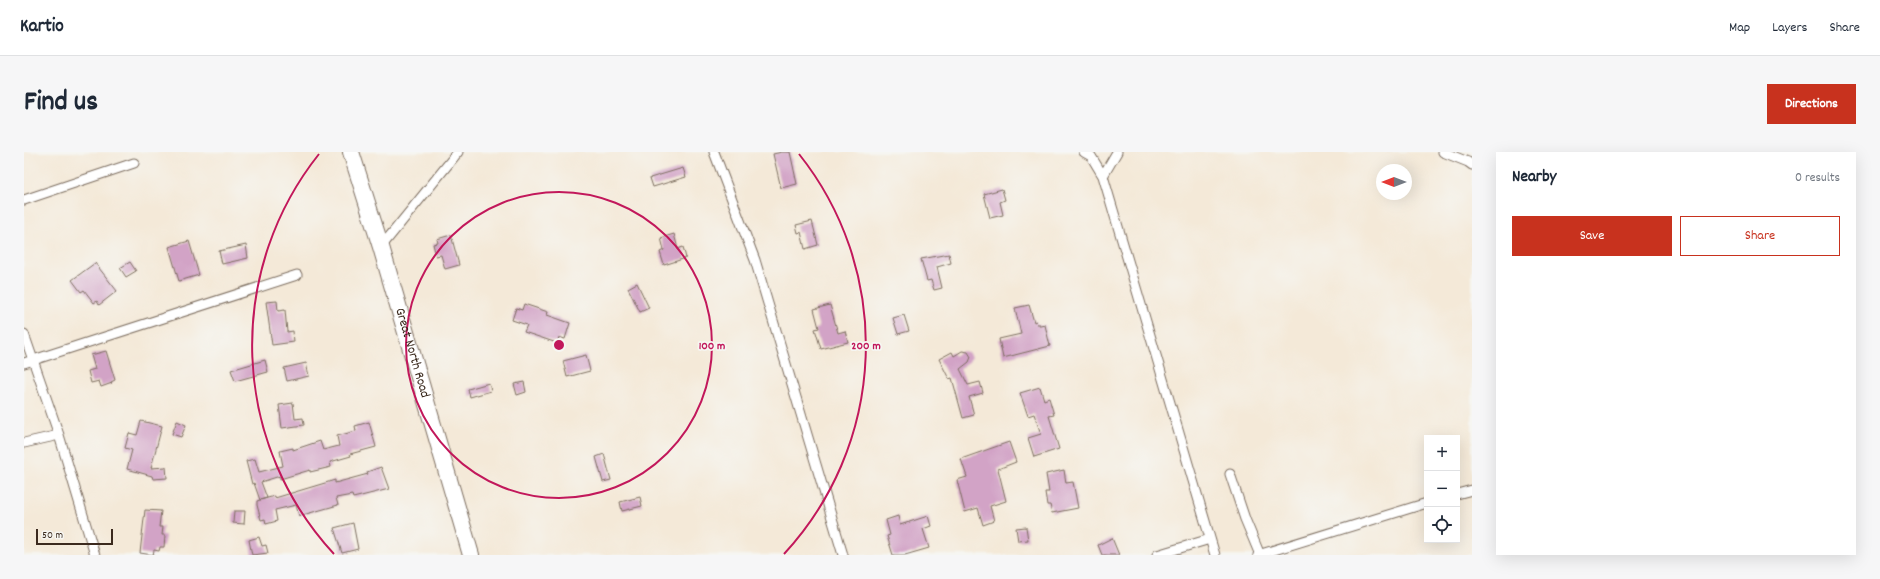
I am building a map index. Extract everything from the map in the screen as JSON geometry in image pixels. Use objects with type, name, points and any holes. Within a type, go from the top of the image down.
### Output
[{"type":"highway","name":"Great North Road","points":[[351,152],[381,247],[471,555]]},
{"type":"street","points":[[381,247],[458,152]]},
{"type":"street","points":[[714,152],[755,260],[843,555]]},
{"type":"street","points":[[1084,152],[1091,156],[1103,176],[1214,555]]},
{"type":"street","points":[[1103,176],[1117,152]]},
{"type":"street","points":[[1443,152],[1472,165]]},
{"type":"street","points":[[24,200],[134,163]]},
{"type":"street","points":[[28,362],[297,275]]},
{"type":"street","points":[[24,334],[28,362],[59,435],[95,555]]},
{"type":"street","points":[[24,443],[59,435]]},
{"type":"street","points":[[1230,474],[1259,555],[1424,504]]},
{"type":"street","points":[[1460,493],[1472,490]]},
{"type":"street","points":[[1157,555],[1210,539]]},
{"type":"building","points":[[790,152],[797,184],[781,188],[773,154]]},
{"type":"building","points":[[683,168],[686,177],[653,187],[650,178]]},
{"type":"building","points":[[1002,189],[1005,200],[1000,202],[1003,215],[990,218],[984,194]]},
{"type":"building","points":[[812,221],[818,245],[805,249],[801,232],[798,233],[796,225]]},
{"type":"building","points":[[674,234],[678,249],[683,247],[686,258],[664,265],[660,252],[664,250],[661,238]]},
{"type":"building","points":[[451,235],[459,265],[445,269],[441,255],[436,256],[433,244],[438,243],[437,239]]},
{"type":"building","points":[[189,241],[199,275],[179,281],[169,247]]},
{"type":"building","points":[[246,245],[248,258],[222,264],[219,251]]},
{"type":"building","points":[[949,254],[951,263],[937,267],[942,288],[934,290],[931,280],[927,281],[921,259]]},
{"type":"building","points":[[130,262],[136,271],[126,277],[120,268]]},
{"type":"building","points":[[95,263],[117,291],[99,305],[97,301],[94,303],[84,290],[81,292],[72,280]]},
{"type":"building","points":[[637,283],[649,308],[640,312],[628,288]]},
{"type":"building","points":[[277,301],[278,311],[285,310],[287,332],[293,331],[294,342],[272,345],[266,302]]},
{"type":"building","points":[[524,304],[548,312],[547,315],[570,323],[565,339],[559,337],[557,343],[524,332],[527,325],[512,320],[516,308],[522,310]]},
{"type":"building","points":[[830,305],[838,333],[845,331],[848,342],[821,349],[815,329],[819,328],[814,309]]},
{"type":"building","points":[[1029,305],[1034,322],[1036,321],[1037,324],[1040,324],[1040,326],[1045,325],[1050,346],[1003,358],[999,339],[1021,334],[1015,308]]},
{"type":"building","points":[[904,315],[909,331],[898,334],[893,318]]},
{"type":"building","points":[[106,351],[115,380],[111,382],[112,383],[101,387],[99,381],[91,383],[88,371],[95,369],[91,355]]},
{"type":"building","points":[[962,351],[968,352],[971,357],[969,362],[960,369],[968,385],[980,382],[983,393],[969,397],[974,415],[963,418],[952,378],[949,379],[939,359],[952,352],[954,356]]},
{"type":"building","points":[[586,355],[590,371],[567,377],[563,361]]},
{"type":"building","points":[[265,360],[268,372],[235,381],[231,370]]},
{"type":"building","points":[[306,363],[309,376],[287,381],[284,368]]},
{"type":"building","points":[[524,382],[526,392],[517,395],[514,384]]},
{"type":"building","points":[[489,383],[491,391],[470,397],[468,389]]},
{"type":"building","points":[[1040,387],[1044,400],[1049,398],[1054,415],[1049,416],[1059,449],[1034,457],[1028,438],[1041,434],[1034,414],[1028,416],[1020,393]]},
{"type":"building","points":[[293,403],[295,419],[303,418],[304,425],[282,428],[279,405]]},
{"type":"building","points":[[141,421],[162,426],[151,468],[166,467],[167,478],[153,479],[152,476],[127,469],[132,450],[125,448],[129,433],[137,435]]},
{"type":"building","points":[[177,421],[186,425],[181,437],[172,434]]},
{"type":"building","points":[[369,422],[376,447],[350,454],[351,456],[330,462],[331,467],[310,472],[310,470],[280,479],[280,476],[261,482],[267,498],[260,500],[254,483],[252,484],[246,461],[255,459],[259,472],[283,466],[280,451],[293,448],[293,450],[320,441],[323,450],[339,446],[337,436],[356,431],[355,426]]},
{"type":"building","points":[[1009,442],[1016,462],[998,469],[1006,501],[990,506],[994,521],[983,525],[978,508],[965,512],[957,480],[967,477],[961,459]]},
{"type":"building","points":[[604,454],[611,480],[603,482],[596,457]]},
{"type":"building","points":[[381,467],[389,489],[353,498],[352,495],[336,498],[338,505],[299,516],[296,505],[275,510],[277,521],[266,524],[265,519],[261,520],[257,501],[275,496],[275,498],[335,480],[335,483],[368,474],[367,472]]},
{"type":"building","points":[[1064,470],[1066,483],[1073,482],[1078,508],[1052,513],[1050,505],[1047,505],[1045,492],[1049,492],[1046,474]]},
{"type":"building","points":[[640,497],[642,506],[622,511],[620,502]]},
{"type":"building","points":[[145,510],[161,511],[159,527],[163,527],[162,535],[165,535],[164,547],[160,547],[159,551],[154,550],[153,555],[140,553]]},
{"type":"building","points":[[234,511],[245,511],[244,524],[233,523]]},
{"type":"building","points":[[898,516],[900,525],[928,516],[931,526],[923,529],[929,548],[905,555],[893,555],[887,536],[890,535],[886,520]]},
{"type":"building","points":[[353,523],[358,549],[342,553],[334,528]]},
{"type":"building","points":[[1026,527],[1028,540],[1018,541],[1016,528]]},
{"type":"building","points":[[259,537],[262,546],[266,545],[268,553],[252,555],[249,540]]},
{"type":"building","points":[[1112,538],[1119,555],[1102,555],[1098,545]]}]
